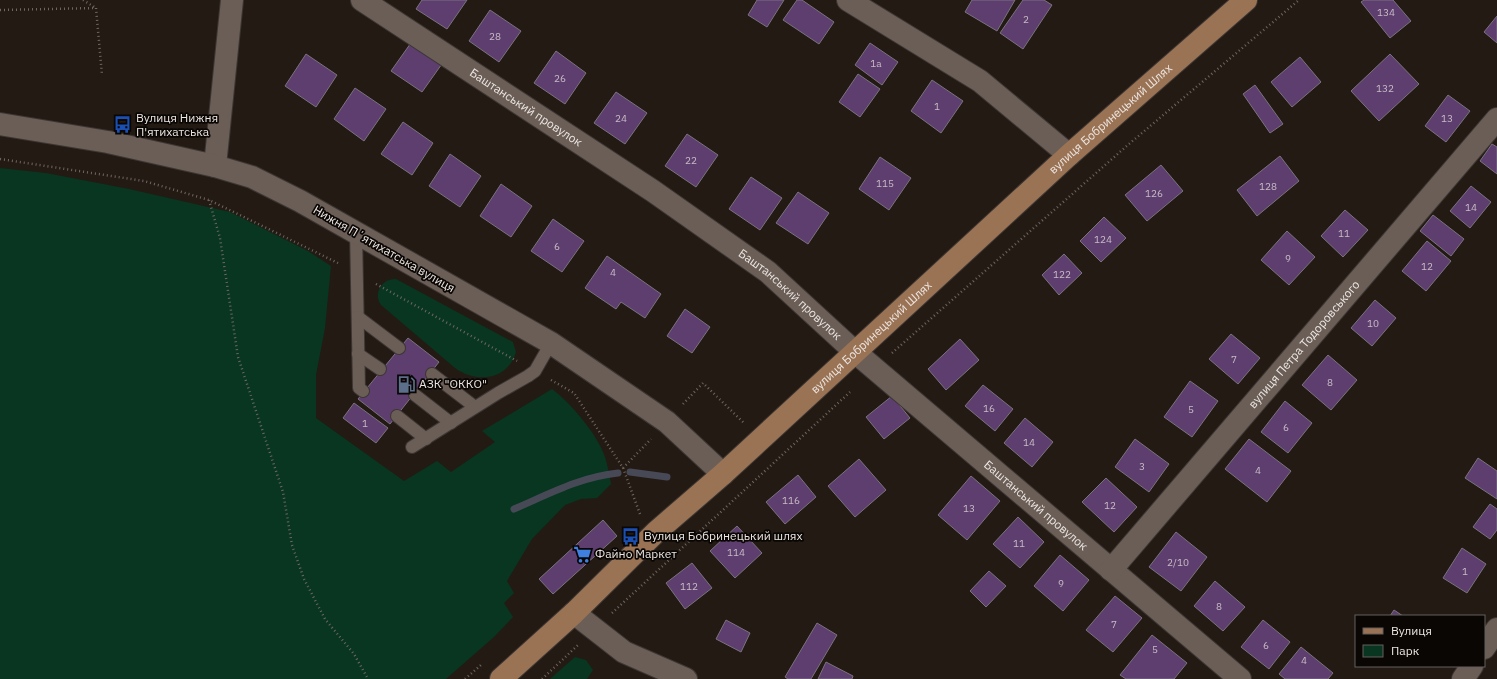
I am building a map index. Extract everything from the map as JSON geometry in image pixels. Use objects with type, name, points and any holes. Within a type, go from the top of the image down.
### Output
[{"type":"main road","name":"вулиця Бобринецький Шлях","points":[[501,679],[574,613],[656,532],[723,474],[1069,155],[1246,0]]},
{"type":"street","points":[[215,166],[232,0]]},
{"type":"street","name":"Баштанський провулок","points":[[362,0],[653,191],[768,272],[855,352],[876,368],[1240,679]]},
{"type":"street","points":[[848,0],[980,81],[1069,155]]},
{"type":"street","name":"вулиця Петра Тодоровського","points":[[1111,570],[1497,119]]},
{"type":"street","name":"Нижня Пʼятихатська вулиця","points":[[0,124],[108,142],[215,166],[252,177],[356,232],[551,343],[667,422],[723,474]]},
{"type":"street","points":[[574,613],[624,652],[686,679]]},
{"type":"street","points":[[1485,647],[1497,629]]},
{"type":"street","points":[[1463,679],[1471,667]]},
{"type":"lane","points":[[356,232],[359,388],[363,391]]},
{"type":"lane","points":[[358,317],[399,348]]},
{"type":"lane","points":[[412,447],[535,371],[551,343]]},
{"type":"lane","points":[[358,354],[380,369]]},
{"type":"lane","points":[[432,374],[475,408]]},
{"type":"lane","points":[[415,395],[451,423]]},
{"type":"lane","points":[[397,416],[426,439]]},
{"type":"path","points":[[84,0],[96,8]]},
{"type":"path","points":[[678,553],[876,368],[1129,144],[1299,0]]},
{"type":"path","points":[[0,10],[96,8]]},
{"type":"path","points":[[96,8],[102,75]]},
{"type":"path","points":[[0,160],[144,181],[209,200],[220,238],[238,357],[283,492],[292,545],[304,579],[325,619],[354,654],[368,679]]},
{"type":"path","points":[[574,393],[623,468],[642,518]]},
{"type":"green space","points":[[0,168],[46,173],[129,189],[230,212],[308,251],[331,266],[325,328],[316,375],[316,418],[404,481],[437,461],[451,472],[495,442],[482,431],[552,389],[575,410],[590,429],[605,457],[611,484],[597,498],[581,499],[565,505],[532,539],[507,581],[514,593],[504,603],[513,617],[494,637],[446,679],[0,679]]},
{"type":"green space","points":[[396,279],[513,342],[516,352],[506,369],[499,374],[482,377],[464,373],[455,368],[381,305],[378,296],[380,288],[386,281]]},
{"type":"green space","points":[[575,657],[586,660],[593,670],[587,679],[550,679]]},
{"type":"building","points":[[422,0],[467,0],[447,29],[416,9]]},
{"type":"building","points":[[757,0],[784,0],[767,27],[748,15]]},
{"type":"building","points":[[797,0],[802,0],[834,22],[819,44],[783,20]]},
{"type":"building","points":[[972,0],[1015,0],[997,31],[965,12]]},
{"type":"building","points":[[1023,0],[1044,0],[1052,5],[1023,49],[1000,33]]},
{"type":"building","points":[[1364,0],[1393,0],[1411,21],[1390,38],[1361,2]]},
{"type":"building","points":[[490,10],[521,31],[499,62],[469,41]]},
{"type":"building","points":[[1497,16],[1497,43],[1484,32]]},
{"type":"building","points":[[413,40],[444,61],[422,92],[391,71]]},
{"type":"building","points":[[870,43],[898,62],[882,85],[855,65]]},
{"type":"building","points":[[556,51],[586,73],[565,104],[534,83]]},
{"type":"building","points":[[306,54],[337,75],[316,107],[285,86]]},
{"type":"building","points":[[1390,54],[1419,84],[1379,121],[1351,91]]},
{"type":"building","points":[[1300,57],[1321,82],[1292,107],[1271,82]]},
{"type":"building","points":[[858,74],[880,89],[860,117],[839,102]]},
{"type":"building","points":[[932,80],[963,101],[941,133],[911,111]]},
{"type":"building","points":[[1255,85],[1283,124],[1270,133],[1243,94]]},
{"type":"building","points":[[355,88],[386,109],[364,141],[334,119]]},
{"type":"building","points":[[616,92],[647,113],[625,144],[594,123]]},
{"type":"building","points":[[1448,95],[1470,111],[1446,142],[1425,126]]},
{"type":"building","points":[[403,122],[433,143],[412,175],[381,154]]},
{"type":"building","points":[[687,134],[718,155],[696,187],[665,166]]},
{"type":"building","points":[[1492,144],[1497,147],[1497,174],[1480,161]]},
{"type":"building","points":[[450,154],[481,176],[460,207],[429,186]]},
{"type":"building","points":[[1280,156],[1299,181],[1257,216],[1237,190]]},
{"type":"building","points":[[880,157],[911,178],[889,210],[859,189]]},
{"type":"building","points":[[1161,165],[1183,191],[1147,221],[1125,195]]},
{"type":"building","points":[[751,177],[782,198],[760,230],[729,209]]},
{"type":"building","points":[[501,184],[532,206],[511,237],[480,216]]},
{"type":"building","points":[[1471,186],[1491,202],[1470,228],[1450,211]]},
{"type":"building","points":[[798,192],[829,213],[808,244],[776,223]]},
{"type":"building","points":[[1345,210],[1368,230],[1343,257],[1321,236]]},
{"type":"building","points":[[1433,215],[1464,239],[1451,256],[1420,231]]},
{"type":"building","points":[[1104,217],[1126,238],[1101,262],[1080,241]]},
{"type":"building","points":[[553,219],[584,241],[562,272],[531,251]]},
{"type":"building","points":[[1287,231],[1315,257],[1289,285],[1261,260]]},
{"type":"building","points":[[1427,241],[1451,261],[1426,291],[1402,271]]},
{"type":"building","points":[[1064,254],[1082,273],[1059,295],[1042,275]]},
{"type":"building","points":[[607,256],[661,294],[645,318],[621,302],[616,309],[585,288]]},
{"type":"building","points":[[1375,300],[1396,318],[1372,346],[1351,328]]},
{"type":"building","points":[[685,309],[710,327],[692,353],[667,336]]},
{"type":"building","points":[[1231,334],[1260,358],[1238,384],[1209,359]]},
{"type":"building","points":[[408,338],[439,362],[390,424],[358,399]]},
{"type":"building","points":[[960,339],[979,360],[946,390],[928,369]]},
{"type":"building","points":[[1328,355],[1357,380],[1331,410],[1302,385]]},
{"type":"building","points":[[1190,381],[1218,401],[1192,437],[1164,417]]},
{"type":"building","points":[[983,385],[1013,409],[995,431],[965,406]]},
{"type":"building","points":[[892,396],[910,418],[884,439],[866,417]]},
{"type":"building","points":[[1285,401],[1312,423],[1288,453],[1261,432]]},
{"type":"building","points":[[354,403],[388,428],[376,443],[343,418]]},
{"type":"building","points":[[1025,418],[1053,442],[1032,467],[1004,443]]},
{"type":"building","points":[[1135,439],[1169,464],[1149,492],[1115,467]]},
{"type":"building","points":[[1249,439],[1291,471],[1267,502],[1225,469]]},
{"type":"building","points":[[1478,458],[1497,471],[1497,499],[1465,478]]},
{"type":"building","points":[[859,459],[886,490],[855,517],[828,486]]},
{"type":"building","points":[[798,475],[816,497],[785,524],[766,502]]},
{"type":"building","points":[[971,476],[1000,501],[967,540],[938,515]]},
{"type":"building","points":[[1106,478],[1137,507],[1114,532],[1082,502]]},
{"type":"building","points":[[1490,504],[1497,509],[1497,530],[1490,539],[1473,527]]},
{"type":"building","points":[[1018,517],[1044,542],[1020,568],[993,544]]},
{"type":"building","points":[[603,520],[617,536],[553,594],[539,579]]},
{"type":"building","points":[[737,526],[762,553],[735,578],[710,551]]},
{"type":"building","points":[[1176,532],[1207,557],[1181,591],[1149,567]]},
{"type":"building","points":[[1462,548],[1486,564],[1467,593],[1443,578]]},
{"type":"building","points":[[1060,555],[1089,580],[1063,611],[1034,586]]},
{"type":"building","points":[[692,563],[712,588],[685,609],[666,583]]},
{"type":"building","points":[[989,571],[1006,586],[986,607],[970,591]]},
{"type":"building","points":[[1215,581],[1245,607],[1223,631],[1194,606]]},
{"type":"building","points":[[1115,596],[1142,618],[1113,652],[1086,630]]},
{"type":"building","points":[[1394,610],[1402,615],[1391,615]]},
{"type":"building","points":[[726,620],[750,633],[741,652],[716,639]]},
{"type":"building","points":[[1263,620],[1290,642],[1269,669],[1241,647]]},
{"type":"building","points":[[817,623],[837,635],[811,679],[788,679],[785,677]]},
{"type":"building","points":[[1152,635],[1187,663],[1174,679],[1126,679],[1120,675]]},
{"type":"building","points":[[1301,647],[1333,673],[1328,679],[1285,679],[1279,674]]},
{"type":"building","points":[[826,662],[853,676],[852,679],[818,679]]},
{"type":"waterway","points":[[630,472],[667,477]]},
{"type":"waterway","points":[[514,509],[578,482],[618,473]]},
{"type":"place","name":"Вулиця Нижня П'ятихатська","points":[[123,125]]},
{"type":"place","name":"АЗК \"ОККО\"","points":[[406,384]]},
{"type":"place","name":"Вулиця Бобринецький шлях","points":[[631,536]]},
{"type":"place","name":"Файно Маркет","points":[[582,554]]}]
